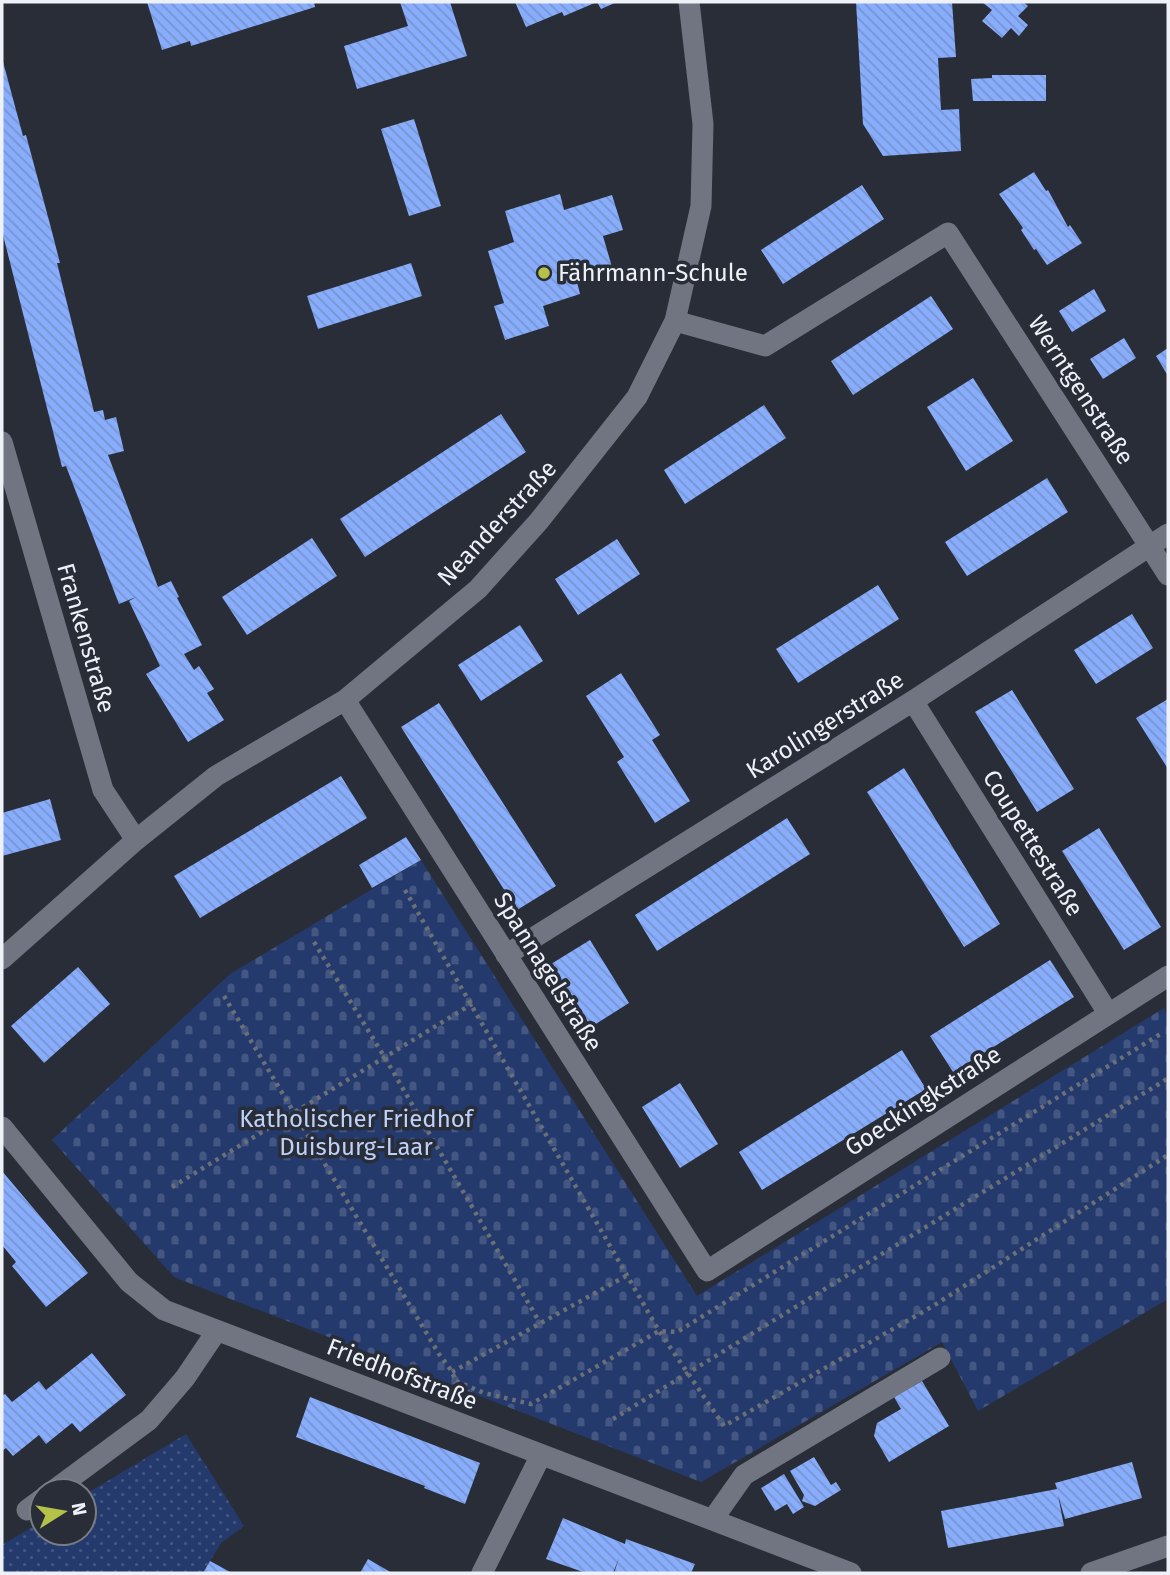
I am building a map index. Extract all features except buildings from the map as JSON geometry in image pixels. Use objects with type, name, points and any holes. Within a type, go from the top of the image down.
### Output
[{"type":"street","name":"Neanderstraße","points":[[2,959],[135,840],[216,776],[345,700],[478,589],[539,521],[637,397],[675,321],[701,206],[703,124],[689,2]]},
{"type":"street","name":"Werntgenstraße","points":[[675,321],[765,346],[948,233],[1168,575]]},
{"type":"street","name":"Frankenstraße","points":[[2,442],[103,790],[135,840]]},
{"type":"street","name":"Karolingerstraße","points":[[506,955],[913,701],[1168,534]]},
{"type":"street","name":"Spannagelstraße","points":[[345,700],[707,1270]]},
{"type":"street","name":"Coupettestraße","points":[[913,701],[1108,1013]]},
{"type":"street","name":"Goeckingkstraße","points":[[707,1270],[1168,976]]},
{"type":"street","name":"Friedhofstraße","points":[[2,1127],[129,1283],[164,1310],[851,1573]]},
{"type":"street","points":[[73,1477],[149,1420],[185,1378],[216,1332]]},
{"type":"street","points":[[713,1519],[744,1475],[940,1358]]},
{"type":"street","points":[[482,1573],[541,1455]]},
{"type":"street","points":[[1091,1573],[1168,1546]]},
{"type":"path","points":[[314,942],[540,1323]]},
{"type":"path","points":[[224,996],[452,1372],[457,1388],[446,1419]]},
{"type":"path","points":[[172,1187],[472,1004]]},
{"type":"path","points":[[456,1381],[484,1393],[531,1404],[659,1331],[677,1332],[1162,1033]]},
{"type":"path","points":[[613,1419],[1167,1079]]},
{"type":"path","points":[[452,1372],[626,1276]]},
{"type":"green space","name":"Katholischer Friedhof Duisburg-Laar","points":[[421,860],[697,1296],[1164,1008],[1168,1017],[1168,1299],[978,1411],[942,1342],[701,1482],[174,1277],[52,1140],[230,974]]},
{"type":"green space","points":[[186,1434],[244,1526],[221,1543],[203,1573],[2,1573],[2,1545],[28,1529],[28,1547],[98,1547],[98,1487]]},
{"type":"place","name":"Fährmann-Schule","points":[[544,273]]}]
